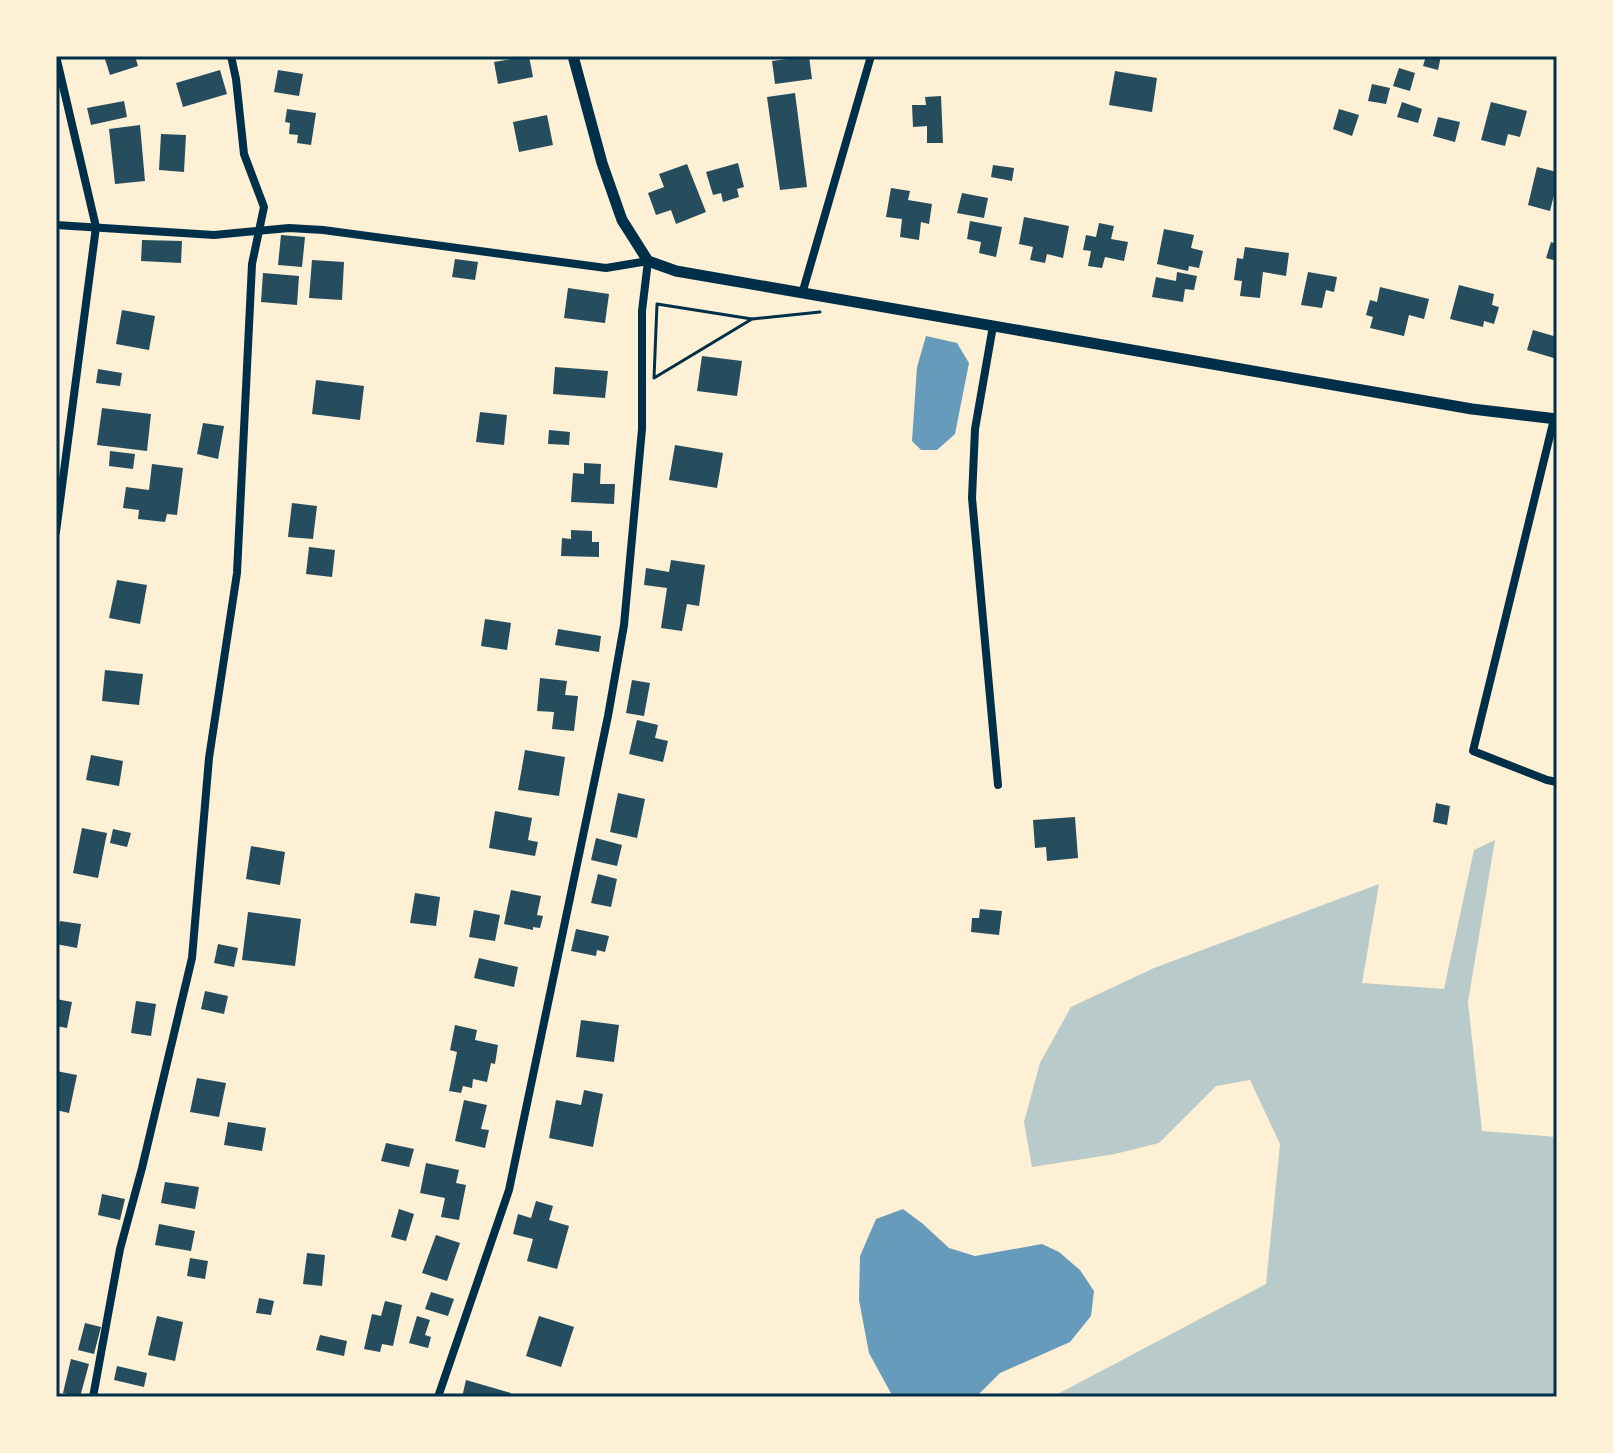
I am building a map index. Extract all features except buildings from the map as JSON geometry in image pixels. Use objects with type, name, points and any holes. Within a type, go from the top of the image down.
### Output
[{"type":"main road","points":[[573,56],[602,163],[622,220],[648,261],[676,271],[802,294],[1472,409],[1556,419]]},
{"type":"street","points":[[56,56],[96,227],[56,532]]},
{"type":"street","points":[[93,1397],[120,1249],[192,958],[209,758],[237,573],[252,264],[264,207],[244,154],[231,56]]},
{"type":"street","points":[[802,294],[871,56]]},
{"type":"street","points":[[56,225],[214,235],[289,228],[323,230],[606,268],[648,261],[642,311],[642,429],[624,625],[608,716],[509,1190],[438,1397]]},
{"type":"street","points":[[993,326],[975,429],[972,498],[998,785]]},
{"type":"street","points":[[1556,419],[1473,751],[1557,782]]},
{"type":"path","points":[[657,304],[752,319],[703,348],[654,378],[657,304]]},
{"type":"shaded area","points":[[1495,840],[1468,1002],[1482,1131],[1557,1137],[1557,1397],[1052,1397],[1266,1284],[1280,1144],[1250,1080],[1216,1086],[1159,1143],[1115,1154],[1032,1167],[1024,1122],[1040,1063],[1071,1007],[1154,968],[1379,884],[1362,983],[1444,989],[1474,850]]},
{"type":"water","points":[[926,336],[957,343],[969,363],[955,434],[937,450],[921,450],[912,441],[917,367]]},
{"type":"water","points":[[903,1209],[949,1248],[975,1256],[1042,1244],[1059,1252],[1080,1270],[1094,1291],[1091,1316],[1070,1342],[1000,1373],[976,1397],[893,1397],[869,1353],[859,1300],[860,1256],[876,1219]]}]
